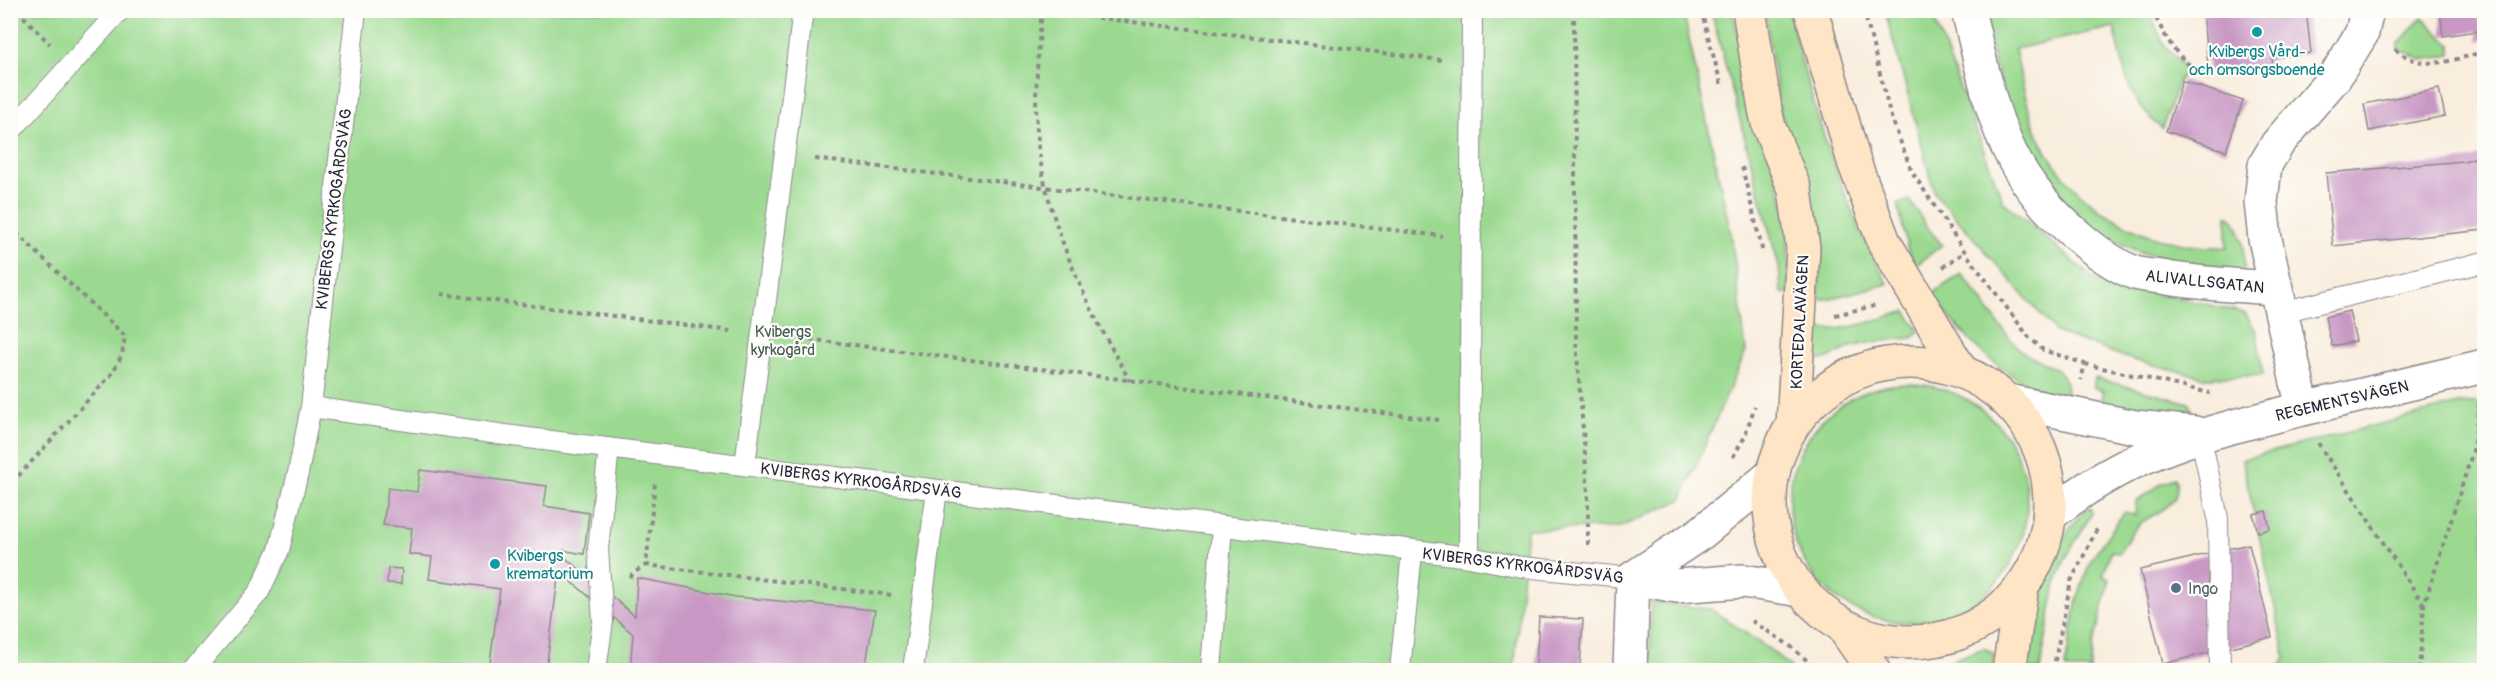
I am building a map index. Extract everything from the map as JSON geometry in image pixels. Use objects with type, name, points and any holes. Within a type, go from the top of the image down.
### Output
[{"type":"main road","name":"KORTEDALAVÄGEN","points":[[1749,10],[1765,109],[1795,190],[1803,248],[1793,425]]},
{"type":"main road","name":"KORTEDALAVÄGEN","points":[[1812,10],[1854,162],[1884,242],[1961,371]]},
{"type":"main road","name":"KORTEDALAVÄGEN","points":[[1905,362],[1943,365],[1961,371],[1978,379],[2008,401],[2031,429],[2045,462],[2051,497],[2050,514],[2038,560],[2022,587],[1993,615],[1976,625],[1939,639],[1898,642],[1860,633],[1841,624],[1820,609],[1801,590],[1783,561],[1772,529],[1770,501],[1773,474],[1780,449],[1793,425],[1811,403],[1833,384],[1868,368],[1905,362]]},
{"type":"main road","name":"KORTEDALAVÄGEN","points":[[2009,670],[2022,587]]},
{"type":"main road","name":"KORTEDALAVÄGEN","points":[[1841,624],[1873,670]]},
{"type":"street","name":"ALIVALLSGATAN","points":[[1968,10],[1995,114],[2013,160],[2024,179],[2064,225],[2089,245],[2135,273],[2204,284],[2279,300]]},
{"type":"street","name":"ALIVALLSGATAN","points":[[2308,422],[2265,239],[2261,202],[2265,165],[2278,143],[2335,77],[2365,22]]},
{"type":"street","name":"REGEMENTSVÄGEN","points":[[2008,401],[2072,416],[2200,434],[2308,422],[2478,367]]},
{"type":"street","name":"REGEMENTSVÄGEN","points":[[2050,514],[2090,484],[2116,469],[2200,434]]},
{"type":"street","name":"KVIBERGS KYRKOGÅRDSVÄG","points":[[1633,578],[1701,533],[1773,474]]},
{"type":"street","name":"KVIBERGS KYRKOGÅRDSVÄG","points":[[1633,578],[1677,586],[1743,581],[1801,590]]},
{"type":"street","points":[[1630,670],[1633,578]]},
{"type":"lane","points":[[10,132],[120,10]]},
{"type":"lane","points":[[745,465],[803,10]]},
{"type":"lane","points":[[1469,557],[1469,329],[1473,239],[1472,10]]},
{"type":"lane","name":"KVIBERGS KYRKOGÅRDSVÄG","points":[[199,669],[259,592],[279,550],[310,407],[353,13]]},
{"type":"lane","name":"ALIVALLSGATAN","points":[[2279,300],[2484,262]]},
{"type":"lane","name":"KVIBERGS KYRKOGÅRDSVÄG","points":[[310,407],[1412,552],[1469,557],[1522,567],[1633,578]]},
{"type":"lane","points":[[2200,434],[2218,518],[2220,670]]},
{"type":"lane","points":[[596,670],[603,621],[598,549],[609,448]]},
{"type":"lane","points":[[913,670],[937,490]]},
{"type":"lane","points":[[1211,670],[1222,527]]},
{"type":"lane","name":"KVIBERGS KYRKOGÅRDSVÄG","points":[[1400,670],[1412,552]]},
{"type":"path","points":[[17,10],[73,63]]},
{"type":"path","points":[[1035,10],[1472,64]]},
{"type":"path","points":[[1575,10],[1576,342],[1588,493],[1588,572]]},
{"type":"path","points":[[1701,10],[1722,90]]},
{"type":"path","points":[[1864,10],[1900,145],[1923,193],[2028,336],[2043,350],[2085,364],[2072,416]]},
{"type":"path","points":[[2152,10],[2170,48],[2192,68],[2209,79]]},
{"type":"path","points":[[1042,11],[1036,74],[1038,139],[1046,188],[1093,317],[1130,382]]},
{"type":"path","points":[[2365,22],[2408,60],[2423,64],[2484,52]]},
{"type":"path","points":[[784,155],[1473,239]]},
{"type":"path","points":[[1740,159],[1764,259]]},
{"type":"path","points":[[10,227],[125,336],[122,355],[111,375],[10,485]]},
{"type":"path","points":[[441,294],[1470,424]]},
{"type":"path","points":[[2419,670],[2424,605],[2476,434],[2479,397],[2478,367]]},
{"type":"path","points":[[1730,462],[1744,438],[1756,400]]},
{"type":"path","points":[[2308,422],[2424,605]]},
{"type":"path","points":[[658,454],[646,565],[921,599]]},
{"type":"path","points":[[2053,670],[2071,581],[2084,551],[2109,512],[2090,484]]},
{"type":"path","points":[[1715,583],[1717,601],[1730,615],[1752,621],[1818,670]]},
{"type":"green space","name":"Kvibergs kyrkogård","points":[[10,11],[1683,11],[1731,234],[1746,351],[1681,500],[1618,528],[1527,529],[1514,670],[11,670]]},
{"type":"green space","points":[[1711,11],[1732,11],[1782,197],[1788,224],[1789,292],[1784,294],[1781,291],[1779,267]]},
{"type":"green space","points":[[1765,11],[1789,11],[1807,82],[1829,151],[1856,219],[1888,284],[1827,299],[1820,299],[1818,295],[1820,272],[1815,228],[1782,120]]},
{"type":"green space","points":[[1885,11],[1931,11],[2003,201],[2095,280],[2245,313],[2257,333],[2263,375],[2208,378],[2133,360],[2056,332],[1935,194]]},
{"type":"green space","points":[[1982,11],[2149,11],[2163,43],[2187,70],[2179,80],[2162,129],[2149,117],[2133,94],[2124,70],[2114,27],[2015,49],[2025,97],[2034,125],[2047,153],[2065,178],[2086,199],[2111,217],[2138,231],[2167,241],[2197,246],[2227,247],[2227,216],[2230,216],[2240,233],[2244,269],[2225,271],[2203,269],[2137,250],[2113,239],[2070,209],[2036,169],[2011,121],[2002,94]]},
{"type":"green space","points":[[2422,17],[2451,45],[2451,55],[2422,60],[2399,49],[2399,43]]},
{"type":"green space","points":[[1910,200],[1926,226],[1942,245],[1915,266],[1907,247],[1898,204]]},
{"type":"green space","points":[[1962,274],[2016,346],[2058,371],[2066,384],[2067,394],[2049,394],[2016,378],[1988,358],[1964,334],[1931,294]]},
{"type":"green space","points":[[1906,311],[1919,331],[1913,338],[1859,345],[1820,360],[1815,356],[1815,329],[1850,327]]},
{"type":"green space","points":[[2095,378],[2189,403],[2192,410],[2175,415],[2162,415],[2100,406],[2104,391],[2093,387]]},
{"type":"green space","points":[[1908,384],[1953,393],[1974,404],[1992,419],[2007,437],[2018,458],[2027,503],[2018,548],[2007,569],[1992,587],[1974,602],[1953,613],[1908,622],[1863,613],[1842,602],[1824,587],[1809,569],[1798,548],[1789,503],[1798,458],[1809,437],[1824,419],[1842,404],[1863,393]]},
{"type":"green space","points":[[2484,402],[2484,670],[2278,670],[2285,658],[2284,648],[2242,459],[2459,404]]},
{"type":"green space","points":[[2175,478],[2177,487],[2173,501],[2138,525],[2119,553],[2111,551],[2103,576],[2110,579],[2093,647],[2090,670],[2067,670],[2065,667],[2077,600],[2091,559],[2123,514],[2126,512],[2135,516],[2136,502],[2162,483]]},
{"type":"green space","points":[[2090,507],[2092,513],[2065,559],[2056,583],[2040,670],[2022,670],[2035,604],[2049,564],[2071,526],[2086,508]]},
{"type":"green space","points":[[1651,602],[1711,609],[1773,652],[1794,670],[1654,670],[1650,668]]},
{"type":"green space","points":[[1984,648],[1994,654],[1994,670],[1904,670],[1950,661]]},
{"type":"building","name":"Kvibergs Vård- och omsorgsboende","points":[[2202,10],[2306,10],[2311,53],[2272,58],[2273,67],[2209,74]]},
{"type":"building","points":[[2440,10],[2484,10],[2484,41],[2478,41],[2477,31],[2443,36]]},
{"type":"building","points":[[2182,81],[2243,101],[2226,151],[2166,131]]},
{"type":"building","points":[[2439,89],[2445,116],[2369,131],[2364,104]]},
{"type":"building","points":[[2484,155],[2484,230],[2333,246],[2326,173],[2464,161]]},
{"type":"building","points":[[2349,311],[2356,341],[2332,346],[2325,317]]},
{"type":"building","points":[[420,470],[547,486],[544,506],[589,513],[584,554],[562,550],[561,554],[635,616],[637,578],[736,597],[875,610],[865,670],[630,670],[633,634],[559,571],[546,670],[489,670],[500,589],[429,579],[432,557],[409,554],[412,528],[383,525],[388,488],[417,492]]},
{"type":"building","points":[[2266,511],[2270,529],[2258,532],[2253,514]]},
{"type":"building","points":[[2249,544],[2272,637],[2163,664],[2140,570]]},
{"type":"building","points":[[388,568],[402,569],[401,584],[387,583]]},
{"type":"building","points":[[1539,617],[1583,619],[1580,667],[1536,665]]},
{"type":"place","name":"Kvibergs Vård- och omsorgsboende","points":[[2257,32]]},
{"type":"place","name":"Kvibergs krematorium","points":[[495,564]]},
{"type":"place","name":"Ingo","points":[[2176,588]]}]
